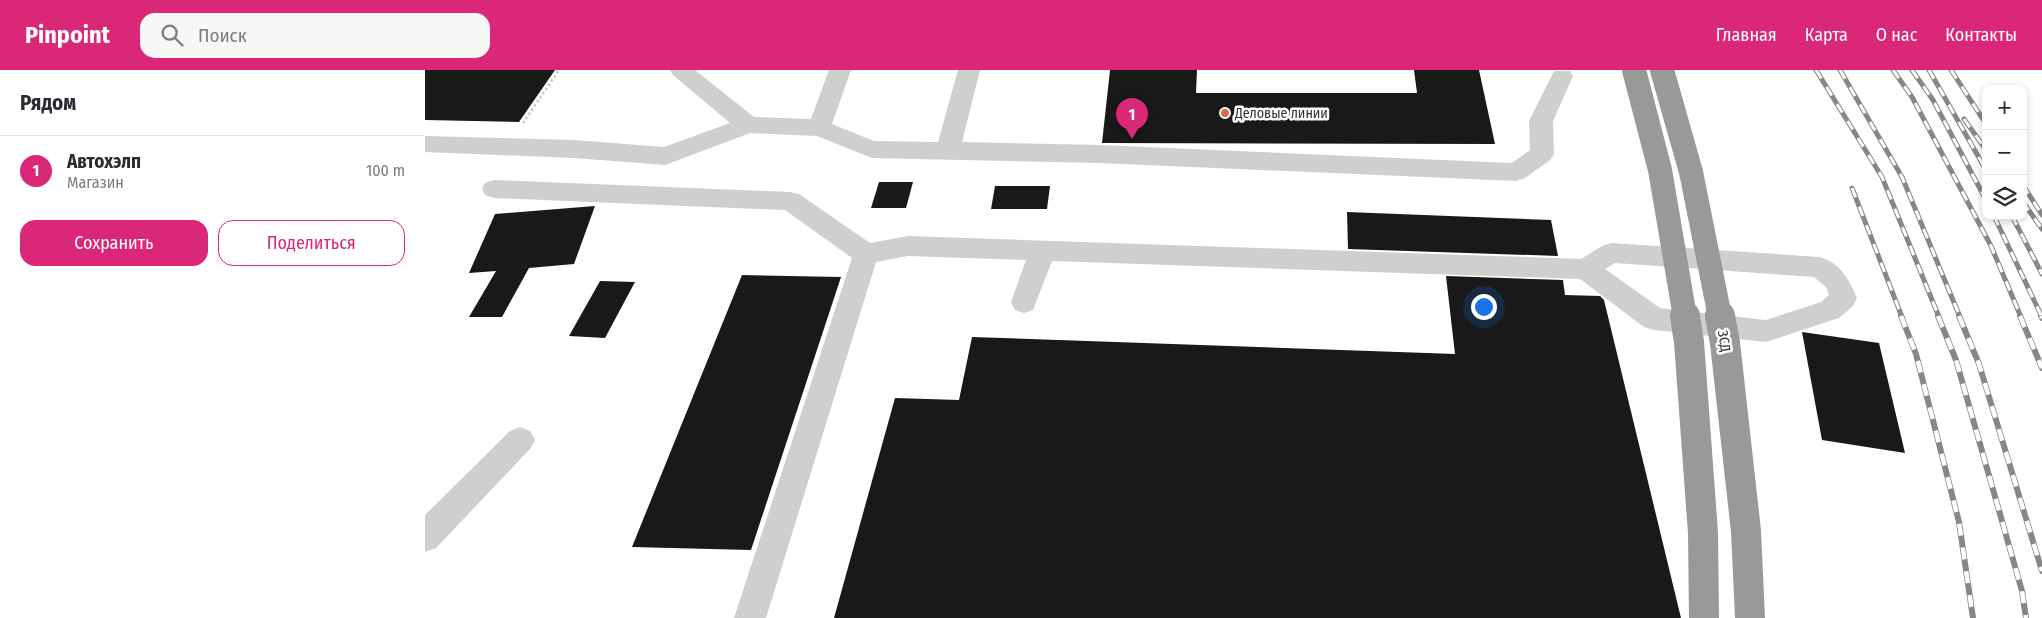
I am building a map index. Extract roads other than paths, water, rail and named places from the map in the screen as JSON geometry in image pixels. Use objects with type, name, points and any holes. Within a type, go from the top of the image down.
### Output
[{"type":"highway","points":[[1635,70],[1660,170],[1689,342],[1703,533],[1704,618]]},
{"type":"highway","name":"ЗСД","points":[[1662,70],[1691,172],[1725,343],[1746,531],[1750,618]]},
{"type":"lane","points":[[681,70],[749,125]]},
{"type":"lane","points":[[819,128],[841,70]]},
{"type":"lane","points":[[948,150],[969,70]]},
{"type":"lane","points":[[425,144],[574,149],[665,156],[749,125],[819,128],[872,148],[1110,154],[1516,172],[1542,154],[1541,121],[1561,76]]},
{"type":"lane","points":[[494,190],[790,201],[866,254],[908,246],[1585,269],[1654,319],[1766,332],[1830,310],[1844,298],[1836,280],[1820,267],[1611,252],[1585,269]]},
{"type":"lane","points":[[1025,302],[1043,250]]},
{"type":"lane","points":[[750,618],[866,254]]},
{"type":"lane","points":[[425,537],[520,440]]},
{"type":"railway","points":[[1816,70],[1882,177],[1939,317]]},
{"type":"railway","points":[[1840,70],[1902,177],[1960,317]]},
{"type":"railway","points":[[1893,70],[1912,97],[1991,246],[2021,317]]},
{"type":"railway","points":[[1912,70],[1933,100],[1982,192]]},
{"type":"railway","points":[[1929,70],[1982,163]]},
{"type":"railway","points":[[1951,70],[1982,118]]},
{"type":"railway","points":[[1964,119],[1982,144]]},
{"type":"railway","points":[[1852,188],[1902,317]]},
{"type":"railway","points":[[2027,191],[2042,215]]},
{"type":"railway","points":[[2027,208],[2042,229]]},
{"type":"railway","points":[[1996,220],[2042,317]]},
{"type":"railway","points":[[2014,220],[2042,274]]},
{"type":"railway","points":[[1901,316],[1916,354],[1959,522],[1973,618]]},
{"type":"railway","points":[[1938,316],[1956,360],[2022,591],[2026,618]]},
{"type":"railway","points":[[1959,316],[1979,364],[2042,571]]},
{"type":"railway","points":[[2020,316],[2042,368]]},
{"type":"place","name":"Деловые линии","points":[[1225,113]]},
{"type":"place","name":"Автохэлп","points":[[1132,139]]}]
